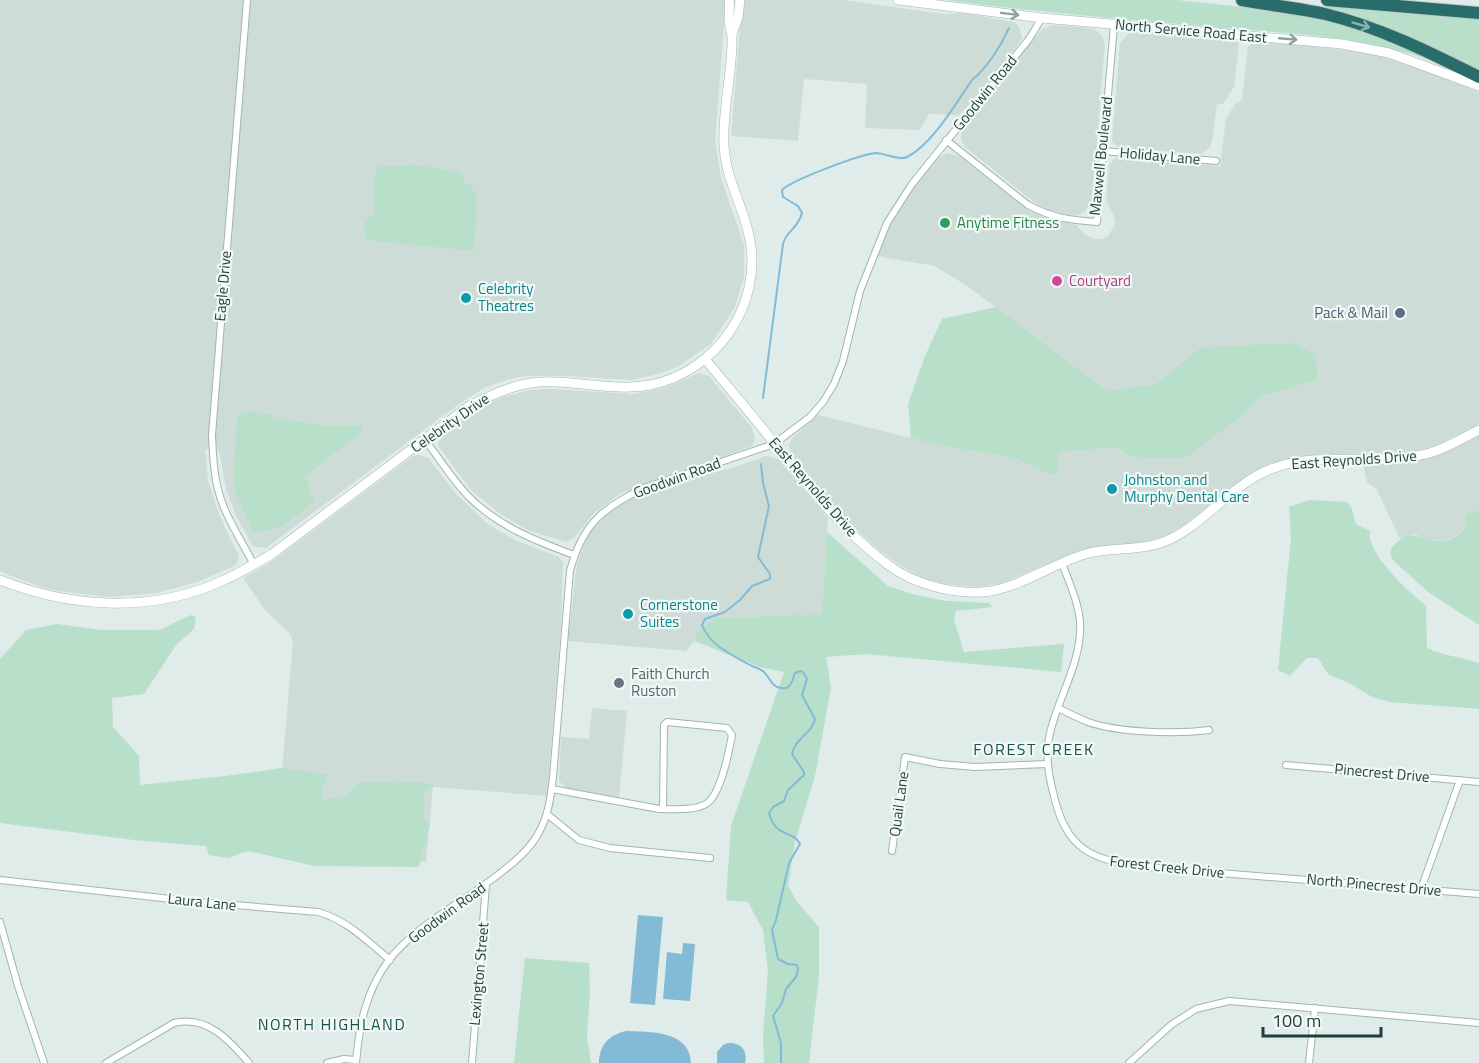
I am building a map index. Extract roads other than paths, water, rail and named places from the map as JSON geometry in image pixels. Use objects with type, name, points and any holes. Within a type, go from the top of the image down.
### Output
[{"type":"highway","points":[[1242,0],[1324,14],[1373,29],[1419,47],[1479,77]]},
{"type":"highway","points":[[1327,0],[1479,13]]},
{"type":"street","name":"Eagle Drive","points":[[247,0],[212,435],[219,494],[254,565]]},
{"type":"street","points":[[729,0],[732,36]]},
{"type":"street","points":[[732,36],[738,18],[740,0]]},
{"type":"street","name":"North Service Road East","points":[[898,0],[1042,18],[1342,44],[1389,53],[1479,86]]},
{"type":"street","name":"Goodwin Road","points":[[356,1061],[368,997],[390,960],[413,936],[486,885],[522,855],[535,840],[547,814],[552,789],[568,586],[574,555],[585,531],[597,516],[627,496],[644,488],[774,444],[810,417],[834,384],[843,361],[860,291],[881,236],[905,194],[1029,39],[1042,18]]},
{"type":"street","name":"Maxwell Boulevard","points":[[946,140],[1028,205],[1058,218],[1097,222],[1114,25]]},
{"type":"street","name":"Celebrity Drive","points":[[0,580],[27,591],[63,600],[98,604],[138,602],[181,595],[213,585],[254,565],[281,547],[469,406],[500,390],[553,381],[625,388],[650,385],[673,378],[705,359],[731,331],[744,305],[752,278],[750,237],[730,183],[724,154],[724,121],[732,36]]},
{"type":"street","name":"Holiday Lane","points":[[1103,151],[1216,161]]},
{"type":"street","name":"East Reynolds Drive","points":[[705,359],[841,524],[888,565],[914,580],[943,589],[968,592],[991,591],[1014,584],[1090,553],[1162,543],[1188,527],[1238,488],[1269,469],[1297,461],[1387,460],[1418,456],[1445,447],[1479,430]]},
{"type":"street","points":[[425,440],[468,496],[485,512],[506,527],[574,555]]},
{"type":"street","name":"Forest Creek Drive","points":[[1062,563],[1077,604],[1080,633],[1074,665],[1049,735],[1048,764],[1056,807],[1066,831],[1081,847],[1095,856],[1118,863],[1270,877]]},
{"type":"street","points":[[1058,708],[1089,722],[1119,728],[1176,732],[1209,730]]},
{"type":"street","points":[[552,789],[663,809],[696,807],[706,804],[713,797],[732,735],[727,728],[667,722],[664,725],[663,809]]},
{"type":"street","name":"Quail Lane","points":[[892,850],[905,758],[975,767],[1048,764]]},
{"type":"street","name":"Pinecrest Drive","points":[[1286,765],[1479,782]]},
{"type":"street","points":[[1420,889],[1460,780]]},
{"type":"street","points":[[547,814],[579,840],[610,848],[710,858]]},
{"type":"street","name":"North Pinecrest Drive","points":[[1270,877],[1479,894]]},
{"type":"street","name":"Laura Lane","points":[[0,880],[198,902],[318,912],[330,915],[347,924],[390,960]]},
{"type":"street","name":"Lexington Street","points":[[472,1063],[486,885]]},
{"type":"street","points":[[0,922],[44,1063]]},
{"type":"street","points":[[1129,1063],[1171,1025],[1196,1009],[1229,1001],[1479,1023]]},
{"type":"street","points":[[1309,1063],[1315,1008]]},
{"type":"street","points":[[106,1063],[174,1023],[184,1020],[210,1025],[249,1063]]},
{"type":"street","points":[[327,1063],[344,1059],[356,1061]]},
{"type":"water","points":[[638,915],[663,917],[655,1005],[630,1003]]},
{"type":"water","points":[[683,943],[695,944],[690,1001],[663,999],[667,952],[682,954]]},
{"type":"water","points":[[626,1031],[656,1033],[676,1039],[684,1044],[689,1052],[691,1063],[599,1063],[601,1051],[606,1042]]},
{"type":"water","points":[[728,1043],[737,1044],[742,1048],[745,1063],[717,1063],[717,1052]]},
{"type":"waterway","points":[[763,398],[783,244],[798,223],[802,213],[798,206],[783,197],[782,190],[812,174],[868,154],[876,153],[904,158],[916,151],[934,133],[972,80],[988,63],[1009,28]]},
{"type":"waterway","points":[[761,464],[769,506],[758,557],[770,574],[770,579],[752,586],[725,612],[705,619],[702,625],[710,638],[721,648],[762,671],[778,687],[787,688],[795,673],[803,672],[807,679],[802,695],[815,719],[811,729],[796,744],[792,754],[804,775],[788,790],[784,801],[773,807],[769,813],[776,827],[793,836],[800,844],[789,863],[772,930],[778,959],[797,965],[798,969],[796,977],[786,989],[782,1003],[773,1016],[781,1043],[781,1063]]},
{"type":"place","name":"Anytime Fitness","points":[[945,223]]},
{"type":"place","name":"Courtyard","points":[[1057,281]]},
{"type":"place","name":"Celebrity Theatres","points":[[466,298]]},
{"type":"place","name":"Pack & Mail","points":[[1400,313]]},
{"type":"place","name":"Johnston and Murphy Dental Care","points":[[1112,489]]},
{"type":"place","name":"Cornerstone Suites","points":[[628,614]]},
{"type":"place","name":"Faith Church Ruston","points":[[619,683]]},
{"type":"district","name":"FOREST CREEK","points":[[1034,749]]},
{"type":"district","name":"NORTH HIGHLAND","points":[[332,1024]]}]
